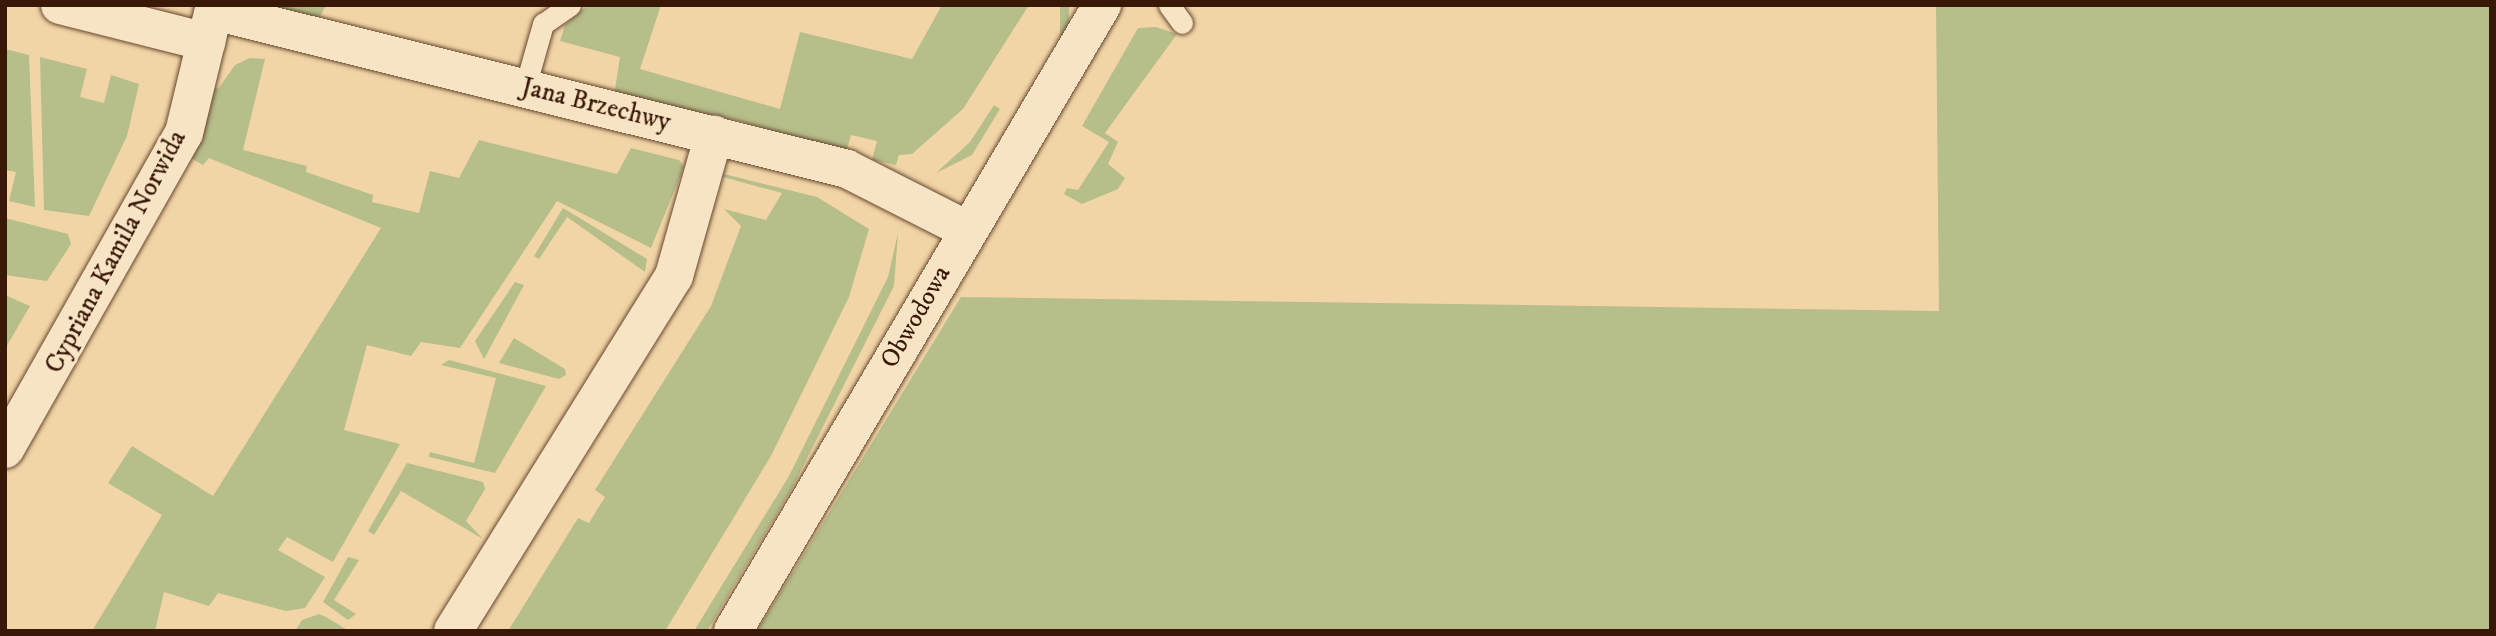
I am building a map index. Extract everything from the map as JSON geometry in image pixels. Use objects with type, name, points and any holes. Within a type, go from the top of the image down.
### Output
[{"type":"street","name":"Jana Brzechwy","points":[[60,5],[212,19],[525,87],[847,169],[967,230]]},
{"type":"street","name":"Obwodowa","points":[[733,631],[1102,5]]},
{"type":"street","name":"Cypriana Kamila Norwida","points":[[5,449],[184,133],[212,19]]},
{"type":"street","points":[[453,631],[674,276],[714,135]]},
{"type":"lane","points":[[525,87],[543,24],[570,5]]},
{"type":"lane","points":[[1169,5],[1182,23]]},
{"type":"green space","points":[[267,5],[326,5],[318,21]]},
{"type":"green space","points":[[588,5],[661,5],[640,69],[780,109],[800,32],[912,59],[942,5],[1029,5],[963,109],[912,154],[899,155],[896,165],[872,160],[877,141],[851,135],[846,153],[740,121],[614,96],[620,57],[560,41],[565,25]]},
{"type":"green space","points":[[1060,5],[1069,5],[1069,100],[1060,100]]},
{"type":"green space","points":[[1936,5],[2491,5],[2491,631],[757,631],[961,297],[1939,311]]},
{"type":"green space","points":[[1156,27],[1177,34],[1105,133],[1118,142],[1108,164],[1125,178],[1118,189],[1082,204],[1064,194],[1067,188],[1078,190],[1109,142],[1082,126],[1138,28]]},
{"type":"green space","points":[[5,49],[29,55],[35,207],[9,201],[16,172],[5,170]]},
{"type":"green space","points":[[40,57],[87,69],[80,97],[104,103],[111,75],[139,84],[127,136],[89,216],[44,210]]},
{"type":"green space","points":[[250,58],[265,59],[243,150],[307,166],[306,172],[373,195],[372,202],[419,213],[430,171],[459,178],[479,140],[617,174],[631,148],[679,160],[684,167],[651,248],[557,201],[460,348],[421,342],[411,356],[367,345],[344,430],[400,444],[333,562],[287,537],[278,550],[325,577],[305,608],[286,611],[218,593],[209,606],[164,592],[155,631],[92,631],[162,515],[108,483],[132,446],[213,496],[381,228],[209,158],[203,165],[189,157],[206,84],[218,89],[235,65]]},
{"type":"green space","points":[[994,105],[1000,109],[972,155],[936,173],[970,142]]},
{"type":"green space","points":[[724,174],[817,197],[869,229],[849,297],[771,456],[665,631],[508,631],[578,518],[589,523],[605,497],[595,490],[711,306],[741,226],[724,209],[766,220],[782,193],[719,176]]},
{"type":"green space","points":[[563,208],[647,259],[645,272],[567,217],[539,259],[534,256]]},
{"type":"green space","points":[[5,218],[68,234],[71,244],[47,281],[5,275]]},
{"type":"green space","points":[[898,233],[894,286],[792,488],[707,631],[694,631],[789,476],[888,277]]},
{"type":"green space","points":[[515,282],[524,285],[484,359],[475,341]]},
{"type":"green space","points":[[5,295],[30,306],[5,349]]},
{"type":"green space","points":[[514,338],[565,369],[566,375],[559,379],[499,363]]},
{"type":"green space","points":[[449,360],[546,386],[495,473],[429,457],[430,452],[474,463],[496,378],[441,365]]},
{"type":"green space","points":[[407,463],[483,482],[485,489],[466,521],[483,539],[401,491],[374,535],[368,531]]},
{"type":"green space","points":[[348,557],[359,560],[334,600],[356,614],[348,620],[323,602]]},
{"type":"green space","points":[[319,614],[349,631],[295,631],[302,620]]}]
